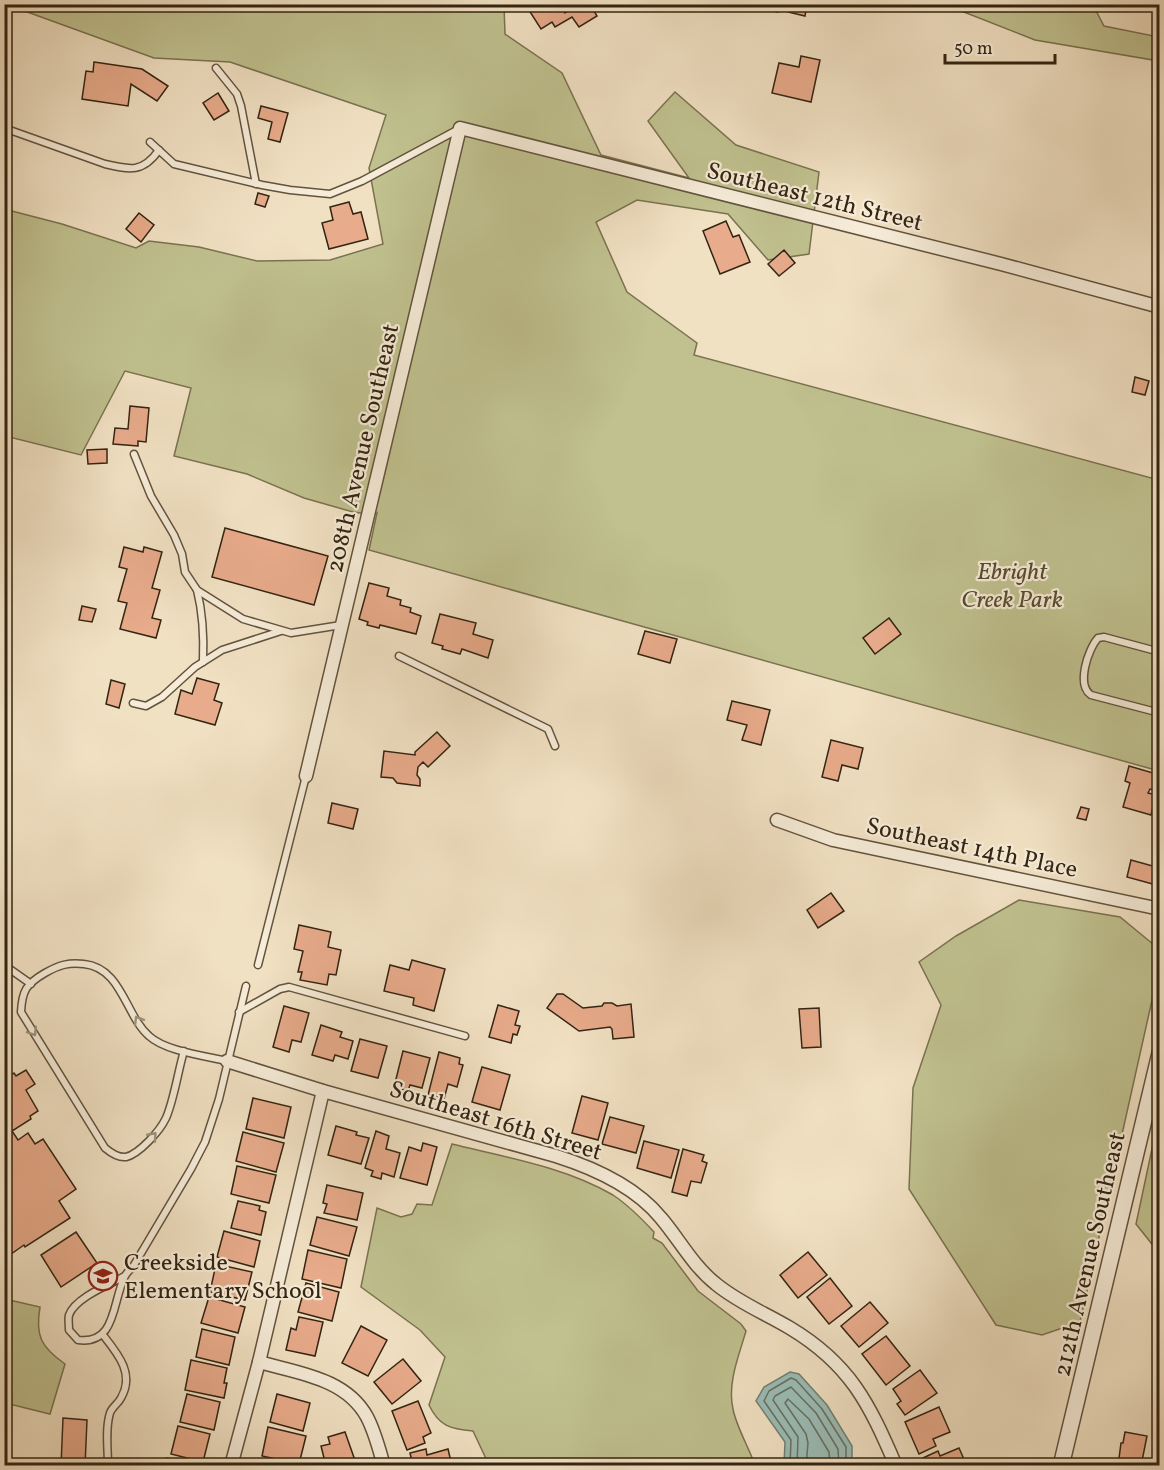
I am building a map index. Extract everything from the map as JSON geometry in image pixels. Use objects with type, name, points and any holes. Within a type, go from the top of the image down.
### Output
[{"type":"street","name":"Southeast 12th Street","points":[[460,128],[1000,264],[1160,308]]},
{"type":"street","name":"208th Avenue Southeast","points":[[306,776],[460,128]]},
{"type":"street","name":"Southeast 14th Place","points":[[777,820],[832,840],[1160,909]]},
{"type":"street","name":"212th Avenue Southeast","points":[[1061,1466],[1160,1053]]},
{"type":"street","name":"Southeast 16th Street","points":[[227,1061],[323,1091],[556,1156],[608,1176],[642,1199],[659,1215],[696,1264],[715,1283],[743,1304],[789,1327],[832,1358],[848,1375],[866,1401],[896,1466]]},
{"type":"street","points":[[231,1466],[323,1091]]},
{"type":"street","points":[[258,1362],[321,1379],[348,1394],[366,1415],[373,1429],[384,1466]]},
{"type":"lane","points":[[216,68],[237,94],[256,184]]},
{"type":"lane","points":[[4,128],[120,168],[141,168],[152,160],[159,150]]},
{"type":"lane","points":[[150,142],[174,164],[256,184],[330,194],[362,181],[460,128]]},
{"type":"lane","points":[[134,454],[151,496],[174,535],[182,554],[185,572],[197,590],[202,611],[203,662]]},
{"type":"lane","points":[[197,590],[243,619],[291,633],[342,625]]},
{"type":"lane","points":[[133,703],[146,706],[162,697],[203,662],[222,650],[282,630]]},
{"type":"lane","points":[[1160,652],[1104,637],[1098,638],[1092,646],[1083,680],[1085,689],[1091,695],[1160,713]]},
{"type":"lane","points":[[399,656],[548,729],[555,746]]},
{"type":"lane","points":[[258,965],[306,776]]},
{"type":"lane","points":[[184,1051],[166,1118],[157,1132],[140,1149],[126,1157],[115,1156],[105,1148],[21,1012],[24,990],[54,968],[69,962],[90,964],[101,969],[112,979],[150,1037],[162,1044],[184,1051],[227,1061]]},
{"type":"lane","points":[[4,964],[31,984]]},
{"type":"lane","points":[[125,1276],[74,1306],[69,1316],[69,1330],[78,1340],[91,1342],[103,1335],[112,1318],[125,1276],[174,1198],[204,1142],[219,1099],[246,986]]},
{"type":"lane","points":[[239,1012],[280,988],[289,987],[465,1036]]},
{"type":"lane","points":[[103,1335],[120,1357],[126,1373],[126,1387],[120,1400],[110,1411],[108,1466]]},
{"type":"green space","name":"Ebright Creek Park","points":[[8,5],[504,5],[505,34],[562,73],[601,155],[689,178],[648,121],[675,92],[736,145],[819,172],[809,254],[768,260],[728,214],[637,200],[596,222],[627,292],[697,343],[694,355],[1159,480],[1159,771],[369,550],[377,513],[374,515],[353,512],[304,498],[247,474],[174,456],[191,388],[125,371],[81,455],[5,436],[4,209],[62,224],[136,248],[149,241],[199,247],[257,261],[330,260],[383,244],[369,168],[386,115],[230,62],[154,58]]},
{"type":"green space","points":[[946,5],[1093,5],[1104,26],[1159,37],[1159,61],[1035,40]]},
{"type":"green space","points":[[1019,900],[1120,917],[1159,949],[1159,969],[1080,1322],[1042,1335],[996,1325],[909,1189],[913,1088],[941,1005],[919,962],[956,936]]},
{"type":"green space","points":[[1159,1116],[1160,1253],[1136,1224]]},
{"type":"green space","points":[[452,1144],[555,1170],[613,1195],[635,1212],[654,1232],[653,1238],[662,1243],[698,1291],[741,1324],[746,1331],[735,1370],[732,1399],[737,1423],[755,1465],[489,1465],[473,1431],[446,1425],[437,1418],[429,1405],[445,1357],[420,1330],[361,1287],[377,1208],[401,1217],[412,1214],[417,1204],[432,1205]]},
{"type":"green space","points":[[5,1299],[40,1307],[38,1326],[42,1340],[50,1352],[65,1364],[50,1414],[5,1403]]},
{"type":"water","points":[[790,1372],[799,1374],[827,1405],[852,1446],[852,1465],[784,1465],[785,1442],[756,1401],[764,1387]]},
{"type":"building","points":[[525,4],[559,4],[565,13],[578,4],[590,4],[597,16],[579,27],[572,17],[555,27],[552,22],[541,29]]},
{"type":"building","points":[[742,4],[780,4],[778,12]]},
{"type":"building","points":[[790,4],[807,4],[805,16],[788,12]]},
{"type":"building","points":[[801,56],[820,60],[811,102],[772,93],[779,63],[799,67]]},
{"type":"building","points":[[94,62],[142,69],[168,86],[157,101],[131,84],[128,106],[82,99],[86,71],[93,72]]},
{"type":"building","points":[[218,93],[229,111],[214,120],[203,103]]},
{"type":"building","points":[[261,106],[288,113],[280,142],[268,139],[272,122],[258,118]]},
{"type":"building","points":[[258,193],[269,196],[265,207],[255,204]]},
{"type":"building","points":[[349,202],[353,214],[361,212],[368,239],[329,249],[322,223],[333,220],[330,207]]},
{"type":"building","points":[[139,213],[154,225],[141,242],[126,229]]},
{"type":"building","points":[[726,221],[733,237],[739,235],[750,262],[720,274],[703,231]]},
{"type":"building","points":[[784,250],[795,263],[779,276],[768,264]]},
{"type":"building","points":[[1135,377],[1149,381],[1145,395],[1132,392]]},
{"type":"building","points":[[130,406],[149,408],[146,442],[138,441],[138,446],[113,444],[115,428],[128,429]]},
{"type":"building","points":[[107,449],[107,463],[88,464],[87,450]]},
{"type":"building","points":[[225,528],[328,556],[314,605],[212,577]]},
{"type":"building","points":[[124,547],[143,552],[144,547],[162,552],[152,588],[160,590],[152,618],[161,620],[156,638],[120,629],[127,603],[118,601],[127,569],[119,567]]},
{"type":"building","points":[[369,583],[389,588],[387,596],[401,600],[400,605],[411,608],[410,612],[421,616],[416,634],[380,625],[379,628],[367,625],[368,622],[359,619]]},
{"type":"building","points":[[82,606],[96,609],[92,622],[79,620]]},
{"type":"building","points":[[440,614],[476,623],[473,634],[493,640],[488,658],[462,649],[460,654],[442,649],[443,646],[432,643]]},
{"type":"building","points":[[889,618],[901,634],[875,654],[863,638]]},
{"type":"building","points":[[645,631],[677,639],[670,663],[638,654]]},
{"type":"building","points":[[197,678],[219,684],[214,700],[222,703],[215,725],[175,714],[181,690],[192,694]]},
{"type":"building","points":[[111,680],[125,684],[119,708],[106,704]]},
{"type":"building","points":[[732,701],[770,710],[761,745],[742,740],[747,725],[727,720]]},
{"type":"building","points":[[437,732],[450,746],[428,767],[423,762],[418,767],[417,775],[420,779],[420,786],[397,783],[393,778],[381,777],[384,751],[415,755],[415,752]]},
{"type":"building","points":[[831,740],[863,748],[858,769],[842,765],[838,781],[822,777]]},
{"type":"building","points":[[1129,766],[1160,775],[1159,791],[1150,789],[1148,793],[1156,795],[1151,815],[1123,807],[1130,783],[1125,781]]},
{"type":"building","points":[[332,803],[358,809],[353,829],[328,823]]},
{"type":"building","points":[[1081,807],[1089,809],[1086,820],[1077,818]]},
{"type":"building","points":[[1131,860],[1160,868],[1160,886],[1127,877]]},
{"type":"building","points":[[831,893],[844,911],[818,928],[807,910]]},
{"type":"building","points":[[299,925],[331,932],[328,947],[341,950],[336,975],[329,974],[327,985],[300,980],[302,972],[298,972],[303,951],[294,949]]},
{"type":"building","points":[[412,960],[445,969],[434,1011],[413,1005],[414,998],[384,991],[390,965],[409,970]]},
{"type":"building","points":[[557,994],[563,994],[583,1008],[602,1006],[604,1003],[617,1006],[631,1004],[634,1037],[613,1039],[610,1027],[579,1031],[547,1008]]},
{"type":"building","points":[[498,1005],[519,1011],[515,1025],[520,1026],[517,1035],[513,1034],[511,1043],[489,1037]]},
{"type":"building","points":[[284,1006],[309,1013],[301,1042],[292,1040],[289,1052],[273,1047]]},
{"type":"building","points":[[819,1008],[821,1047],[802,1048],[799,1009]]},
{"type":"building","points":[[321,1025],[342,1032],[340,1037],[353,1041],[348,1059],[335,1055],[333,1061],[312,1055]]},
{"type":"building","points":[[360,1039],[387,1046],[378,1078],[351,1071]]},
{"type":"building","points":[[403,1051],[430,1058],[422,1088],[410,1085],[408,1091],[394,1087]]},
{"type":"building","points":[[439,1052],[460,1058],[459,1064],[463,1065],[457,1087],[448,1084],[444,1099],[428,1095]]},
{"type":"building","points":[[4,1067],[10,1076],[14,1073],[16,1076],[26,1070],[35,1084],[26,1090],[38,1111],[30,1116],[31,1119],[12,1131],[18,1140],[28,1133],[35,1144],[43,1139],[76,1189],[59,1201],[70,1218],[11,1254],[4,1245]]},
{"type":"building","points":[[482,1067],[510,1075],[500,1110],[472,1102]]},
{"type":"building","points":[[582,1096],[608,1103],[598,1140],[572,1133]]},
{"type":"building","points":[[253,1098],[291,1107],[284,1138],[246,1129]]},
{"type":"building","points":[[610,1117],[644,1126],[636,1153],[602,1144]]},
{"type":"building","points":[[336,1126],[369,1138],[361,1164],[328,1155]]},
{"type":"building","points":[[376,1131],[389,1136],[386,1149],[400,1153],[394,1177],[382,1173],[381,1179],[371,1176],[373,1171],[365,1168]]},
{"type":"building","points":[[243,1132],[284,1143],[276,1172],[236,1161]]},
{"type":"building","points":[[644,1141],[679,1150],[671,1178],[637,1168]]},
{"type":"building","points":[[423,1143],[437,1147],[427,1185],[400,1178],[409,1147],[421,1151]]},
{"type":"building","points":[[683,1149],[704,1155],[702,1161],[707,1163],[701,1183],[691,1181],[687,1196],[672,1192]]},
{"type":"building","points":[[237,1166],[276,1175],[269,1203],[231,1194]]},
{"type":"building","points":[[327,1185],[363,1193],[357,1220],[324,1213],[327,1204],[323,1203]]},
{"type":"building","points":[[238,1201],[260,1206],[259,1210],[266,1212],[261,1235],[231,1228]]},
{"type":"building","points":[[317,1217],[357,1227],[349,1256],[310,1245]]},
{"type":"building","points":[[224,1231],[260,1241],[254,1267],[217,1257]]},
{"type":"building","points":[[76,1232],[97,1263],[61,1287],[41,1255]]},
{"type":"building","points":[[308,1250],[347,1259],[341,1288],[302,1279]]},
{"type":"building","points":[[808,1252],[827,1275],[798,1298],[780,1275]]},
{"type":"building","points":[[216,1264],[252,1272],[245,1300],[210,1292]]},
{"type":"building","points":[[830,1278],[852,1306],[829,1324],[807,1297]]},
{"type":"building","points":[[306,1283],[339,1292],[332,1321],[298,1312]]},
{"type":"building","points":[[209,1297],[245,1307],[238,1333],[201,1323]]},
{"type":"building","points":[[870,1302],[888,1323],[859,1347],[841,1326]]},
{"type":"building","points":[[299,1317],[323,1322],[315,1356],[286,1350],[291,1328],[296,1330]]},
{"type":"building","points":[[361,1326],[387,1340],[368,1376],[342,1363]]},
{"type":"building","points":[[202,1329],[235,1337],[229,1365],[196,1357]]},
{"type":"building","points":[[886,1336],[910,1366],[886,1385],[862,1354]]},
{"type":"building","points":[[403,1359],[421,1381],[392,1404],[374,1382]]},
{"type":"building","points":[[191,1360],[227,1368],[224,1398],[185,1390]]},
{"type":"building","points":[[920,1370],[937,1393],[905,1415],[897,1404],[901,1401],[893,1389]]},
{"type":"building","points":[[187,1394],[220,1402],[214,1430],[180,1422]]},
{"type":"building","points":[[277,1394],[310,1403],[303,1431],[270,1422]]},
{"type":"building","points":[[418,1401],[431,1433],[423,1437],[425,1443],[407,1450],[392,1411]]},
{"type":"building","points":[[939,1407],[950,1432],[933,1439],[936,1446],[919,1454],[905,1422]]},
{"type":"building","points":[[63,1418],[87,1420],[85,1466],[61,1466]]},
{"type":"building","points":[[178,1426],[210,1434],[203,1462],[171,1454]]},
{"type":"building","points":[[268,1427],[306,1436],[299,1464],[262,1456]]},
{"type":"building","points":[[345,1432],[357,1466],[326,1466],[321,1446],[330,1444],[328,1437]]},
{"type":"building","points":[[1125,1432],[1147,1436],[1141,1466],[1118,1466]]},
{"type":"building","points":[[959,1448],[967,1466],[926,1466],[923,1458],[938,1451],[940,1456]]},
{"type":"building","points":[[426,1449],[427,1455],[448,1449],[452,1466],[413,1466],[410,1453]]},
{"type":"building","points":[[167,1458],[203,1466],[165,1466]]},
{"type":"building","points":[[260,1459],[286,1466],[259,1466]]},
{"type":"place","name":"Creekside Elementary School","points":[[103,1276]]}]
